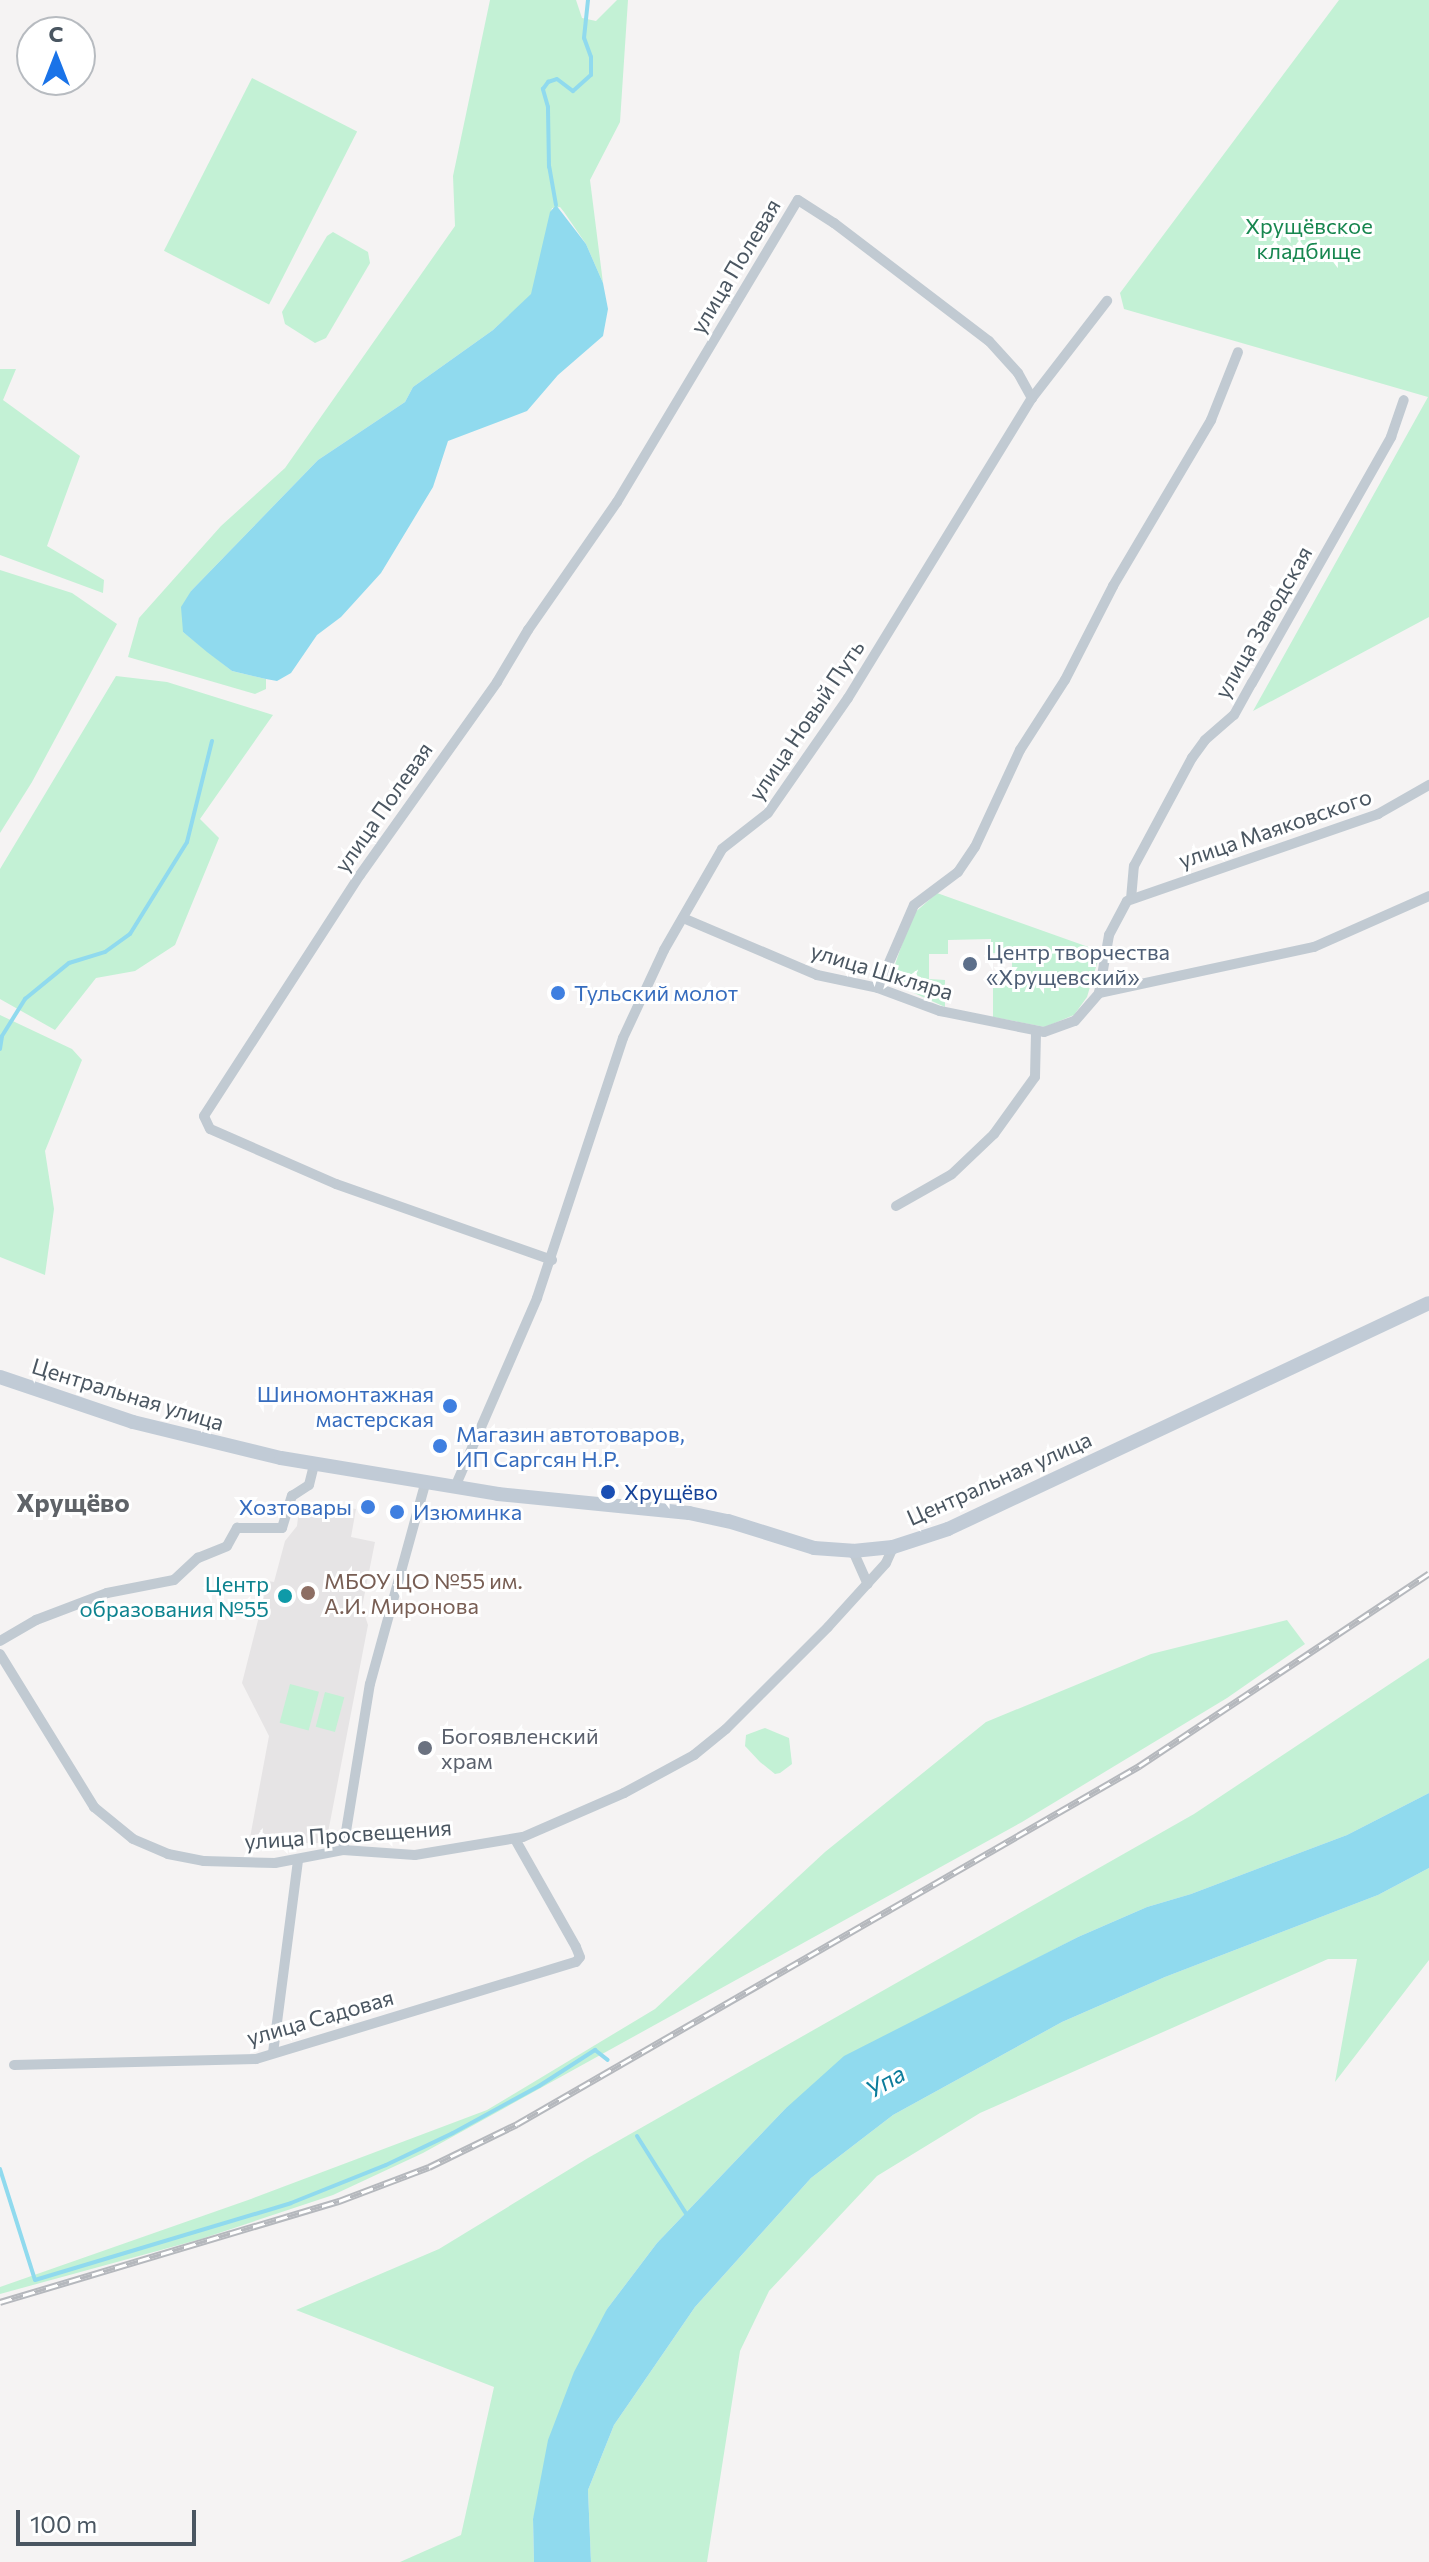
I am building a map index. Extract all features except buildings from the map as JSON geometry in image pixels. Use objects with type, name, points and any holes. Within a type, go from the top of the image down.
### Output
[{"type":"main road","name":"Центральная улица","points":[[0,1377],[189,1438],[314,1465],[425,1484],[689,1513],[728,1521],[814,1548],[853,1551],[893,1547],[948,1529],[1429,1303]]},
{"type":"street","name":"улица Полевая","points":[[552,1260],[336,1184],[210,1129],[204,1116],[360,875],[497,682],[528,630],[617,502],[669,420],[763,253],[798,200],[834,223],[989,341],[1018,373],[1032,398]]},
{"type":"street","name":"улица Новый Путь","points":[[455,1487],[552,1260],[623,1038],[683,918],[722,849],[768,813],[848,698],[1032,398],[1107,301]]},
{"type":"street","points":[[878,988],[914,905],[958,872],[975,847],[1020,750],[1065,680],[1113,586],[1211,420],[1238,352]]},
{"type":"street","name":"улица Заводская","points":[[1131,899],[1134,866],[1192,758],[1205,740],[1234,715],[1391,437],[1404,400]]},
{"type":"street","name":"улица Маяковского","points":[[1131,899],[1378,814],[1429,785]]},
{"type":"street","points":[[1131,899],[1119,910],[1109,935],[1099,993],[1314,947],[1429,896]]},
{"type":"street","name":"улица Шкляра","points":[[683,918],[817,975],[878,988],[940,1011],[1036,1032],[1053,1031],[1075,1021],[1099,993]]},
{"type":"street","points":[[896,1206],[952,1174],[994,1134],[1035,1077],[1036,1032]]},
{"type":"street","points":[[0,1641],[36,1620],[107,1593],[174,1580],[198,1558],[227,1546],[237,1528],[282,1528],[292,1496],[309,1485],[314,1465]]},
{"type":"street","points":[[343,1850],[370,1684],[425,1484]]},
{"type":"street","name":"улица Просвещения","points":[[0,1654],[94,1807],[126,1834],[168,1854],[204,1861],[298,1860],[343,1850],[415,1855],[515,1839],[624,1793],[699,1752],[868,1584],[893,1547]]},
{"type":"street","points":[[853,1551],[868,1584]]},
{"type":"street","name":"улица Садовая","points":[[14,2065],[247,2060],[574,1963],[580,1957],[515,1839]]},
{"type":"street","points":[[273,2053],[298,1860]]},
{"type":"shaded area","points":[[300,1501],[356,1509],[351,1537],[375,1542],[362,1607],[368,1625],[326,1843],[249,1843],[269,1736],[242,1683],[268,1581],[274,1582],[285,1541],[297,1526]]},
{"type":"green space","points":[[490,0],[576,0],[582,18],[596,21],[617,0],[628,0],[620,122],[590,180],[603,283],[586,244],[560,207],[552,208],[532,294],[493,330],[413,387],[405,402],[318,460],[191,591],[183,632],[232,671],[266,679],[266,689],[255,694],[128,657],[139,618],[221,526],[285,468],[455,226],[453,176]]},
{"type":"green space","name":"Хрущёвское кладбище","points":[[1339,0],[1429,0],[1429,617],[1253,711],[1428,397],[1124,309],[1120,293]]},
{"type":"green space","points":[[252,78],[357,132],[269,304],[164,251]]},
{"type":"green space","points":[[333,232],[368,252],[370,263],[326,338],[315,343],[285,324],[282,312],[327,236]]},
{"type":"green space","points":[[0,369],[16,369],[3,400],[80,456],[47,546],[104,580],[103,593],[0,555]]},
{"type":"green space","points":[[0,570],[72,593],[117,624],[32,782],[0,833]]},
{"type":"green space","points":[[116,676],[167,682],[273,715],[200,819],[219,838],[175,945],[135,971],[96,978],[55,1030],[0,999],[0,869]]},
{"type":"green space","points":[[937,893],[1094,949],[1099,957],[1087,997],[1074,1015],[1045,1027],[993,1017],[993,980],[1012,979],[1012,954],[991,953],[991,939],[948,940],[948,954],[929,954],[929,979],[945,980],[945,1007],[892,983],[890,979],[912,915]]},
{"type":"green space","points":[[0,1015],[72,1049],[82,1060],[45,1151],[54,1209],[45,1275],[0,1257]]},
{"type":"green space","points":[[1287,1620],[1305,1644],[1227,1698],[1022,1822],[423,2153],[333,2195],[201,2239],[0,2294],[0,2287],[251,2199],[487,2110],[655,2009],[825,1852],[986,1722],[1151,1654]]},
{"type":"green space","points":[[1429,1658],[1429,1793],[1347,1835],[1191,1894],[1147,1907],[1078,1937],[982,1987],[785,2109],[657,2243],[607,2309],[533,2519],[534,2562],[400,2562],[461,2535],[494,2387],[296,2310],[439,2249],[588,2158],[1194,1814]]},
{"type":"green space","points":[[290,1684],[319,1692],[309,1730],[280,1723]]},
{"type":"green space","points":[[325,1692],[344,1697],[335,1732],[316,1727]]},
{"type":"green space","points":[[765,1728],[789,1738],[792,1764],[780,1773],[775,1774],[745,1746],[746,1735]]},
{"type":"green space","points":[[1429,1868],[1429,1960],[1335,2082],[1357,1959],[1328,1959],[980,2113],[877,2176],[769,2291],[740,2351],[707,2562],[591,2562],[588,2490],[614,2425],[695,2307],[811,2178],[893,2115],[1062,2022],[1165,1977],[1378,1895]]},
{"type":"water","points":[[556,205],[586,244],[603,283],[608,309],[603,336],[558,375],[527,411],[448,441],[433,487],[381,573],[341,617],[317,635],[291,673],[277,681],[232,671],[183,632],[181,607],[191,591],[318,460],[405,402],[413,387],[493,330],[531,294],[550,212]]},
{"type":"water","name":"Упа","points":[[1429,1793],[1429,1868],[1378,1895],[1165,1977],[1062,2022],[893,2115],[811,2178],[695,2307],[614,2425],[588,2490],[591,2562],[534,2562],[533,2519],[548,2440],[574,2372],[607,2309],[657,2243],[785,2109],[844,2056],[1078,1937],[1147,1907],[1191,1894],[1347,1835]]},
{"type":"waterway","points":[[556,205],[549,167],[548,107],[543,89],[548,82],[557,79],[573,91],[591,75],[591,57],[584,38],[588,0]]},
{"type":"waterway","points":[[0,1049],[2,1036],[25,999],[69,963],[105,952],[130,934],[187,842],[212,741]]},
{"type":"waterway","points":[[0,2169],[35,2280],[291,2203],[386,2165],[453,2133],[539,2086],[595,2050],[608,2060]]},
{"type":"waterway","points":[[637,2136],[687,2215]]},
{"type":"railway","points":[[0,2302],[339,2201],[429,2167],[517,2124],[1139,1766],[1429,1573]]},
{"type":"place","name":"Центр творчества «Хрущевский»","points":[[970,964]]},
{"type":"place","name":"Тульский молот","points":[[558,993]]},
{"type":"place","name":"Шиномонтажная мастерская","points":[[450,1406]]},
{"type":"place","name":"Магазин автотоваров, ИП Саргсян Н.Р.","points":[[440,1446]]},
{"type":"place","name":"Хрущёво","points":[[608,1492]]},
{"type":"place","name":"Хозтовары","points":[[368,1507]]},
{"type":"place","name":"Изюминка","points":[[397,1512]]},
{"type":"place","name":"МБОУ ЦО №55 им. А.И. Миронова","points":[[308,1593]]},
{"type":"place","name":"Центр образования №55","points":[[285,1596]]},
{"type":"place","name":"Богоявленский храм","points":[[425,1748]]},
{"type":"district","name":"Хрущёво","points":[[73,1502]]}]
